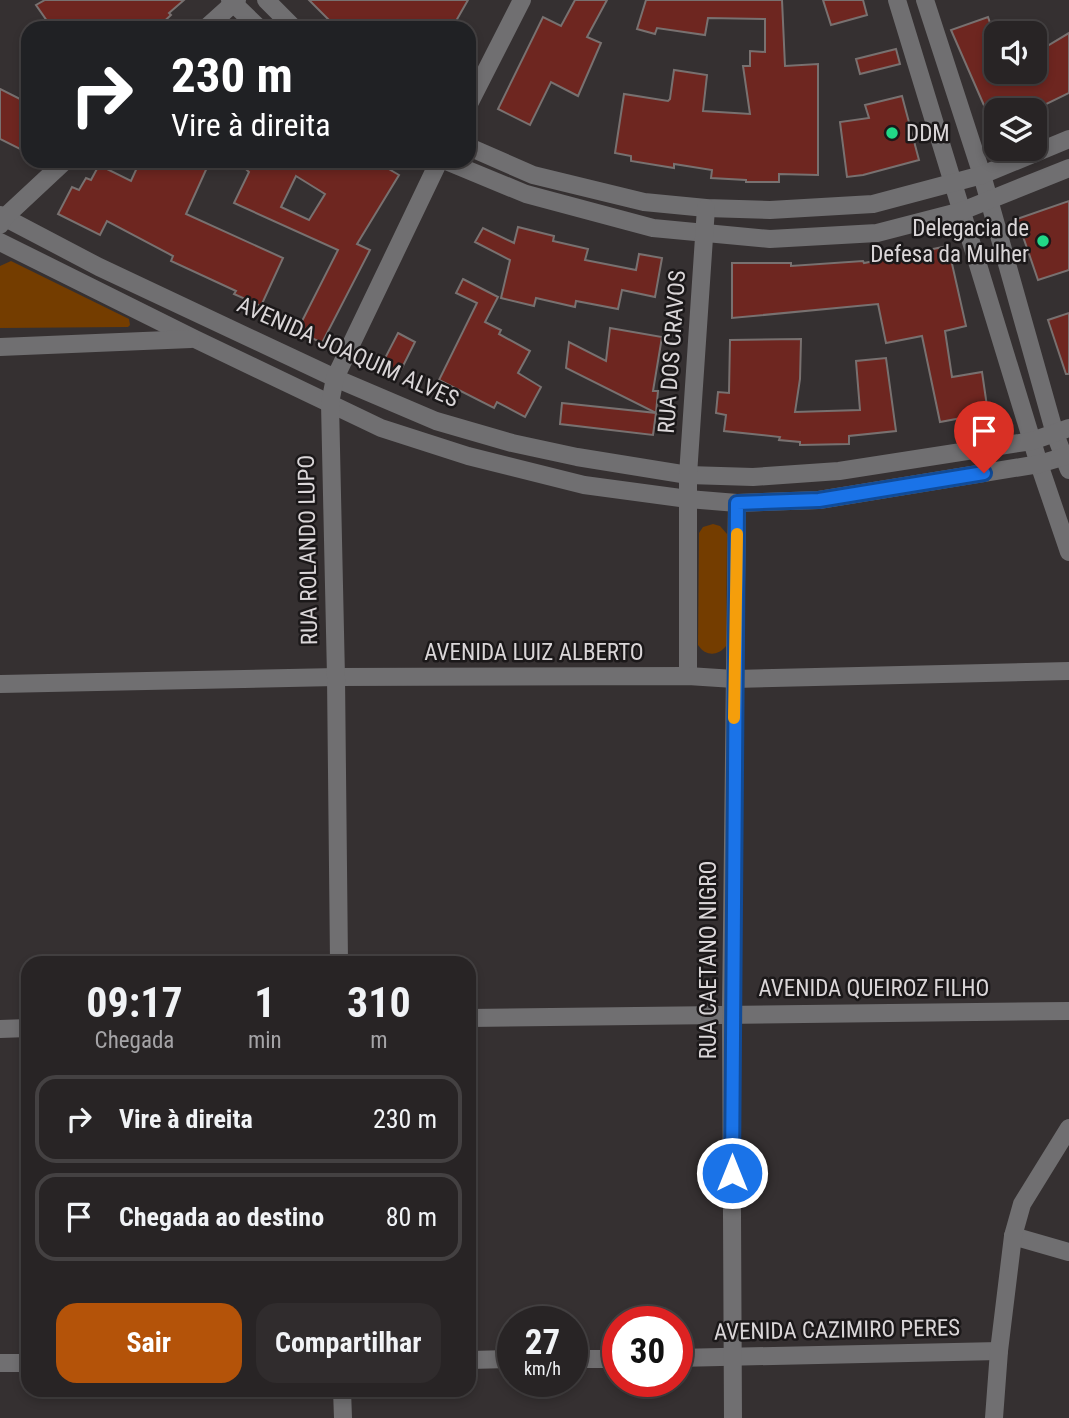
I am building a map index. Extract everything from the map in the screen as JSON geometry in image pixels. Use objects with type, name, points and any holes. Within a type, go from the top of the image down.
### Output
[{"type":"street","points":[[266,0],[287,21]]},
{"type":"street","points":[[476,90],[522,0]]},
{"type":"street","points":[[897,0],[1039,464],[1069,552]]},
{"type":"street","points":[[0,242],[381,428],[468,456],[583,485],[737,503],[819,500],[1068,460],[1062,431],[925,0]]},
{"type":"street","points":[[213,21],[233,1],[253,21]]},
{"type":"street","points":[[476,150],[533,174],[644,202],[770,210],[873,204],[982,176],[1069,139]]},
{"type":"street","points":[[2,219],[57,168]]},
{"type":"street","name":"RUA ROLANDO LUPO","points":[[339,956],[330,403],[335,378],[436,168]]},
{"type":"street","points":[[463,168],[526,194],[653,228],[770,239],[877,233],[989,202],[1069,168]]},
{"type":"street","name":"RUA DOS CRAVOS","points":[[688,499],[706,208]]},
{"type":"street","name":"AVENIDA JOAQUIM ALVES","points":[[2,219],[335,378],[436,421],[512,443],[577,457],[688,475],[753,477],[839,471],[1032,441],[1062,431]]},
{"type":"street","points":[[0,347],[195,339]]},
{"type":"street","points":[[688,499],[688,676]]},
{"type":"street","name":"RUA CAETANO NIGRO","points":[[733,1418],[731,1014],[737,503]]},
{"type":"street","name":"AVENIDA LUIZ ALBERTO","points":[[0,684],[336,677],[688,676],[734,679],[1069,671]]},
{"type":"street","name":"AVENIDA QUEIROZ FILHO","points":[[476,1018],[1069,1011]]},
{"type":"street","points":[[0,1029],[21,1028]]},
{"type":"street","points":[[994,1418],[1013,1236],[1022,1204],[1069,1128]]},
{"type":"street","points":[[1013,1236],[1069,1252]]},
{"type":"street","name":"AVENIDA CAZIMIRO PERES","points":[[693,1358],[999,1351]]},
{"type":"street","points":[[476,1360],[497,1359]]},
{"type":"street","points":[[0,1363],[21,1363]]},
{"type":"street","points":[[342,1397],[343,1418]]},
{"type":"shaded area","points":[[11,261],[129,319],[130,325],[0,328],[0,266]]},
{"type":"shaded area","points":[[713,524],[720,526],[727,534],[726,646],[712,654],[705,652],[698,645],[699,533],[703,527]]},
{"type":"building","points":[[45,0],[184,0],[169,13],[171,15],[165,21],[47,21],[36,5]]},
{"type":"building","points":[[309,0],[468,0],[456,21],[330,21]]},
{"type":"building","points":[[575,0],[607,0],[587,37],[601,43],[578,96],[551,82],[530,125],[498,109],[543,17],[561,26]]},
{"type":"building","points":[[646,0],[782,0],[785,66],[818,64],[818,175],[779,174],[779,182],[746,182],[711,178],[712,170],[674,164],[674,168],[631,161],[631,156],[615,153],[624,94],[668,101],[674,70],[707,75],[703,111],[750,114],[743,66],[750,66],[750,51],[765,52],[765,19],[708,18],[705,35],[657,28],[655,34],[637,29]]},
{"type":"building","points":[[823,0],[863,0],[867,15],[831,25]]},
{"type":"building","points":[[988,17],[989,21],[984,21],[984,84],[1047,84],[1047,46],[1069,33],[1069,93],[1047,104],[1047,98],[984,98],[984,105],[951,30]]},
{"type":"building","points":[[896,49],[900,64],[860,74],[856,59]]},
{"type":"building","points":[[0,89],[21,100],[21,150],[0,139]]},
{"type":"building","points":[[902,96],[919,160],[847,177],[840,122],[869,118],[865,105]]},
{"type":"building","points":[[97,168],[105,168],[131,181],[137,168],[207,168],[186,214],[283,258],[261,306],[234,294],[236,291],[171,261],[173,256],[107,221],[100,235],[58,214],[72,187],[79,190],[86,178],[91,180]]},
{"type":"building","points":[[245,168],[387,168],[399,175],[357,244],[370,250],[322,343],[297,331],[338,250],[234,203],[249,172]],"holes":[[[296,176],[325,194],[309,220],[281,207]]]},
{"type":"building","name":"Delegacia de Defesa da Mulher","points":[[1069,201],[1069,270],[1038,280],[1017,219]]},
{"type":"building","points":[[518,227],[554,236],[553,241],[588,249],[585,260],[636,270],[639,254],[662,258],[655,297],[622,290],[618,309],[576,301],[575,307],[536,298],[534,306],[501,298],[510,260],[475,242],[483,228],[514,243]]},
{"type":"building","points":[[948,246],[966,326],[945,331],[952,377],[982,372],[988,413],[940,422],[922,336],[886,343],[878,304],[732,318],[732,263],[791,263],[791,266],[864,263]]},
{"type":"building","points":[[463,279],[498,297],[485,322],[501,330],[499,334],[530,351],[518,373],[541,387],[525,417],[497,402],[494,408],[439,380],[477,303],[456,293]]},
{"type":"building","points":[[1069,313],[1069,374],[1066,374],[1048,320]]},
{"type":"building","points":[[610,328],[662,337],[653,391],[658,391],[656,413],[566,368],[569,342],[606,361]]},
{"type":"building","points":[[398,333],[415,342],[400,372],[382,364]]},
{"type":"building","points":[[801,339],[800,379],[795,412],[860,410],[856,361],[886,358],[896,431],[849,436],[849,444],[800,445],[800,442],[779,440],[780,437],[724,431],[726,415],[716,413],[718,392],[729,393],[730,340]]},
{"type":"building","points":[[562,403],[656,413],[653,435],[560,424]]},
{"type":"slow traffic","points":[[734,718],[737,534]]},
{"type":"place","name":"DDM","points":[[892,133]]},
{"type":"place","name":"Delegacia de Defesa da Mulher","points":[[1043,241]]},
{"type":"route","points":[[732,1173],[731,1014],[737,503],[819,500],[984,473]]}]
